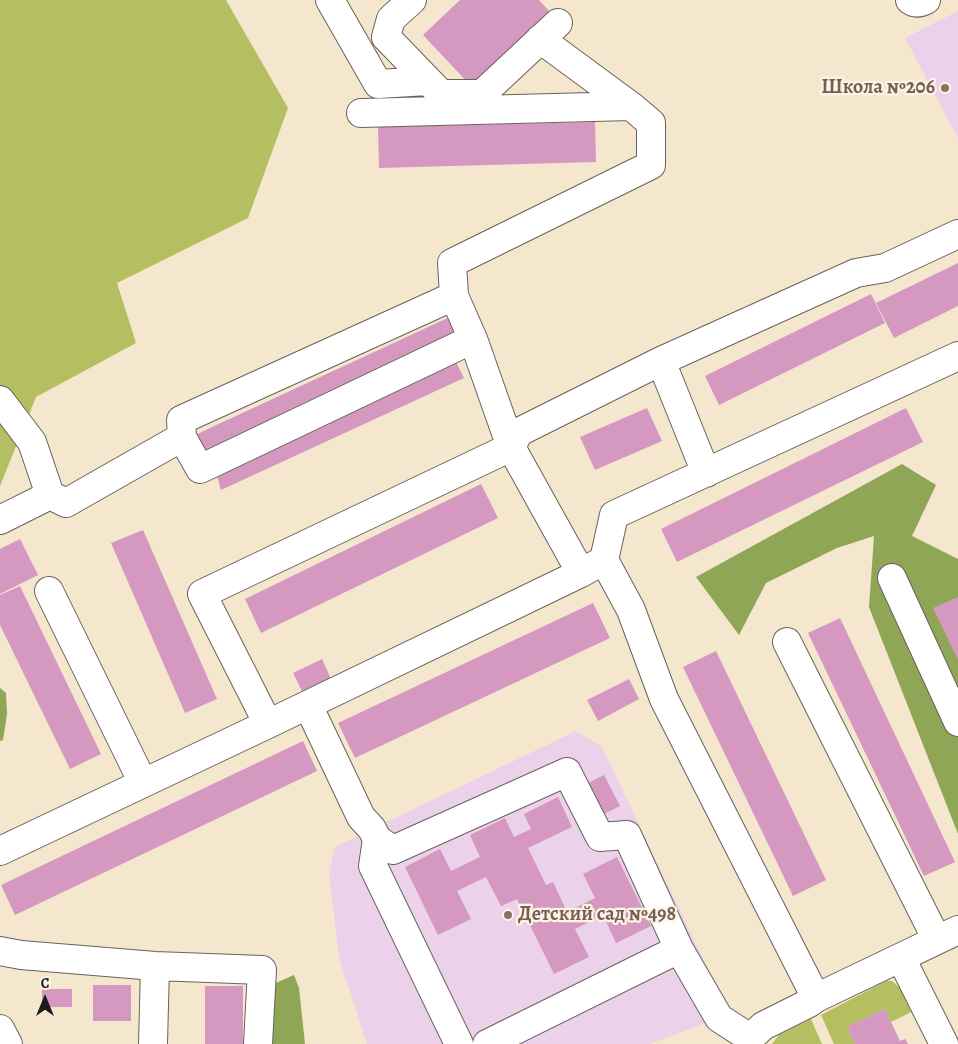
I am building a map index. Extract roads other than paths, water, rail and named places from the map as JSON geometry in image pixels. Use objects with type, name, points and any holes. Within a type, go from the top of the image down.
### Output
[{"type":"street","points":[[330,0],[378,84],[428,82]]},
{"type":"street","points":[[910,0],[914,3],[926,0]]},
{"type":"street","points":[[401,4],[391,19],[386,37],[441,94],[482,94],[549,31],[651,123],[650,165],[452,263],[454,296],[473,339],[511,447],[581,573]]},
{"type":"street","points":[[361,113],[631,106]]},
{"type":"street","points":[[268,724],[202,594],[511,447],[519,432],[661,361],[856,273],[885,268],[958,234]]},
{"type":"street","points":[[454,296],[181,420],[182,438],[200,469],[473,339]]},
{"type":"street","points":[[816,998],[664,699],[630,610],[604,560],[614,515],[958,356]]},
{"type":"street","points":[[661,361],[706,472]]},
{"type":"street","points":[[0,400],[32,442],[50,495],[66,503],[182,438]]},
{"type":"street","points":[[0,520],[50,495]]},
{"type":"street","points":[[2,846],[308,706],[604,560]]},
{"type":"street","points":[[892,578],[958,722]]},
{"type":"street","points":[[49,591],[143,783]]},
{"type":"street","points":[[308,706],[361,817],[372,829],[377,839],[393,850],[567,772],[600,837],[627,835],[679,949],[719,1018],[749,1041],[762,1026],[948,935],[787,642]]},
{"type":"street","points":[[377,839],[373,866],[459,1044]]},
{"type":"street","points":[[487,1044],[679,949]]},
{"type":"street","points":[[0,951],[21,955],[155,966],[262,970],[258,1044]]},
{"type":"street","points":[[901,958],[944,1044]]},
{"type":"street","points":[[153,1044],[155,966]]},
{"type":"street","points":[[0,1029],[8,1044]]},
{"type":"place","name":"Школа №206","points":[[945,88]]},
{"type":"place","name":"Детский сад №498","points":[[508,915]]}]
